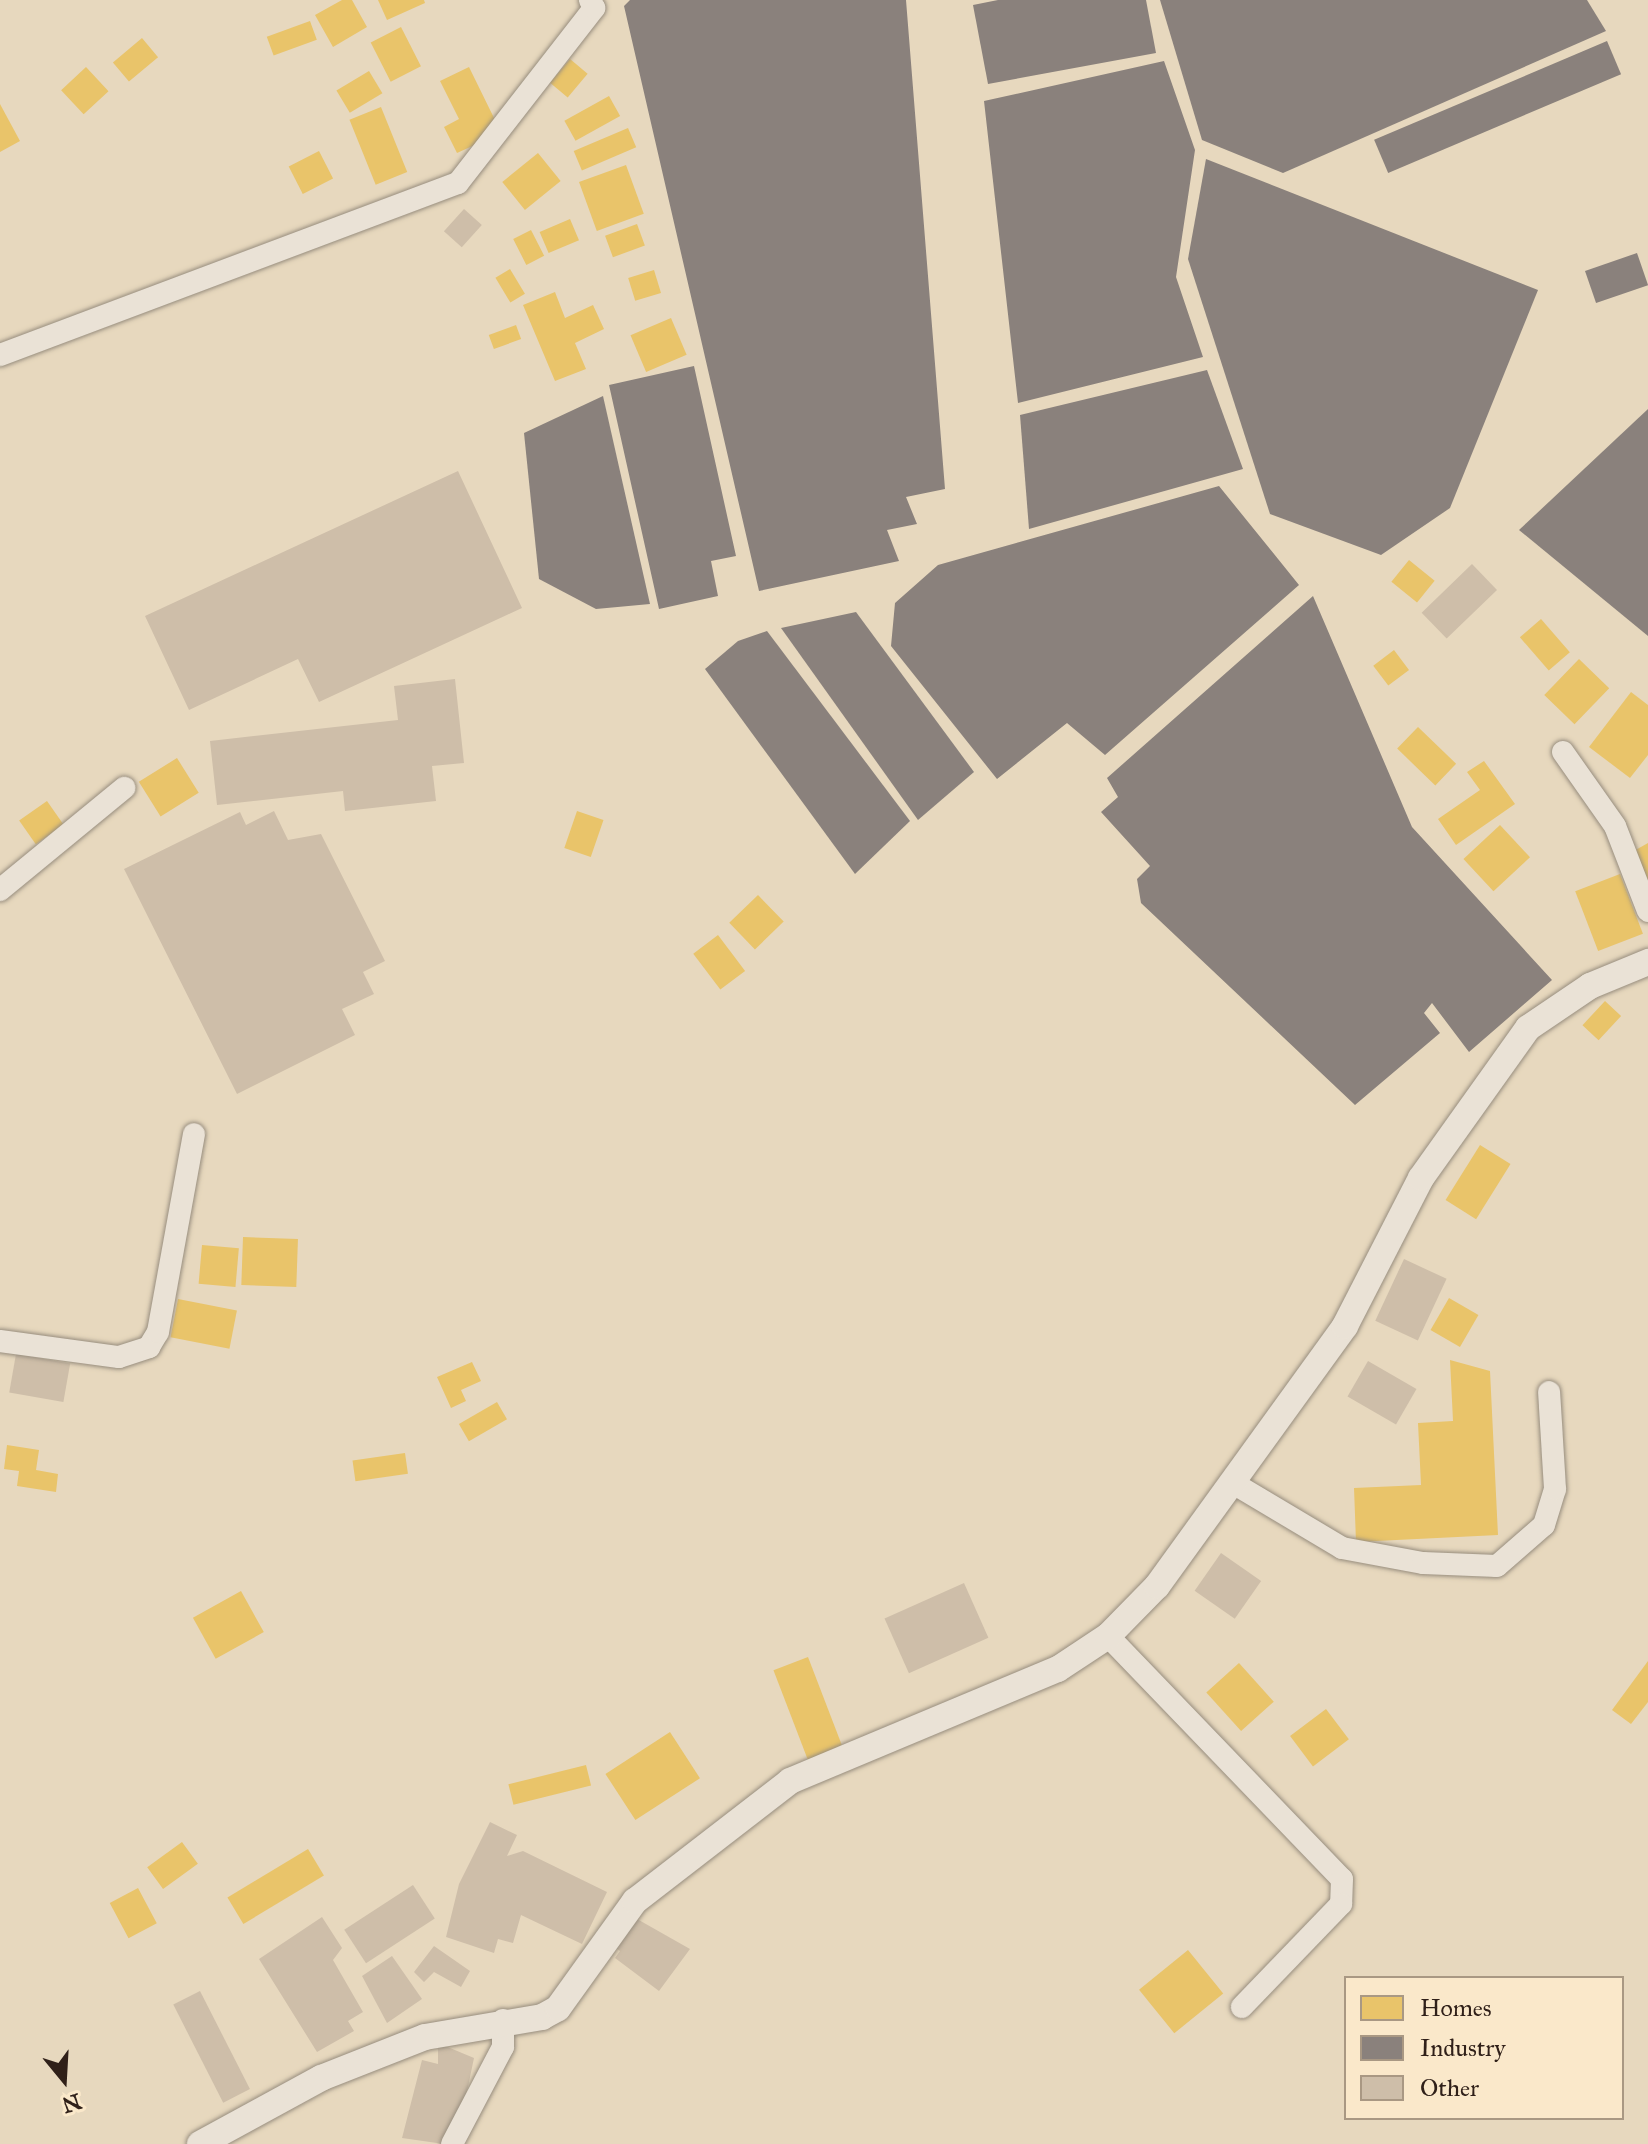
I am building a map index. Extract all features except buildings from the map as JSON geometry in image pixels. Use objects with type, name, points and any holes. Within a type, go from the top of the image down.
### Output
[{"type":"street","points":[[0,355],[458,183],[594,8],[590,0]]},
{"type":"street","points":[[1563,752],[1615,826],[1648,911]]},
{"type":"street","points":[[0,890],[124,788]]},
{"type":"street","points":[[200,2144],[321,2078],[425,2037],[558,2008],[635,1901],[790,1781],[1058,1669],[1108,1636],[1157,1586],[1345,1326],[1421,1178],[1528,1028],[1590,986],[1648,962]]},
{"type":"street","points":[[0,1341],[105,1356],[149,1347],[158,1332],[194,1134]]},
{"type":"street","points":[[1233,1483],[1342,1548],[1423,1563],[1497,1566],[1544,1525],[1555,1489],[1549,1392]]},
{"type":"street","points":[[1108,1636],[1342,1879],[1341,1904],[1242,2007]]},
{"type":"street","points":[[452,2144],[503,2047],[503,2020]]}]
